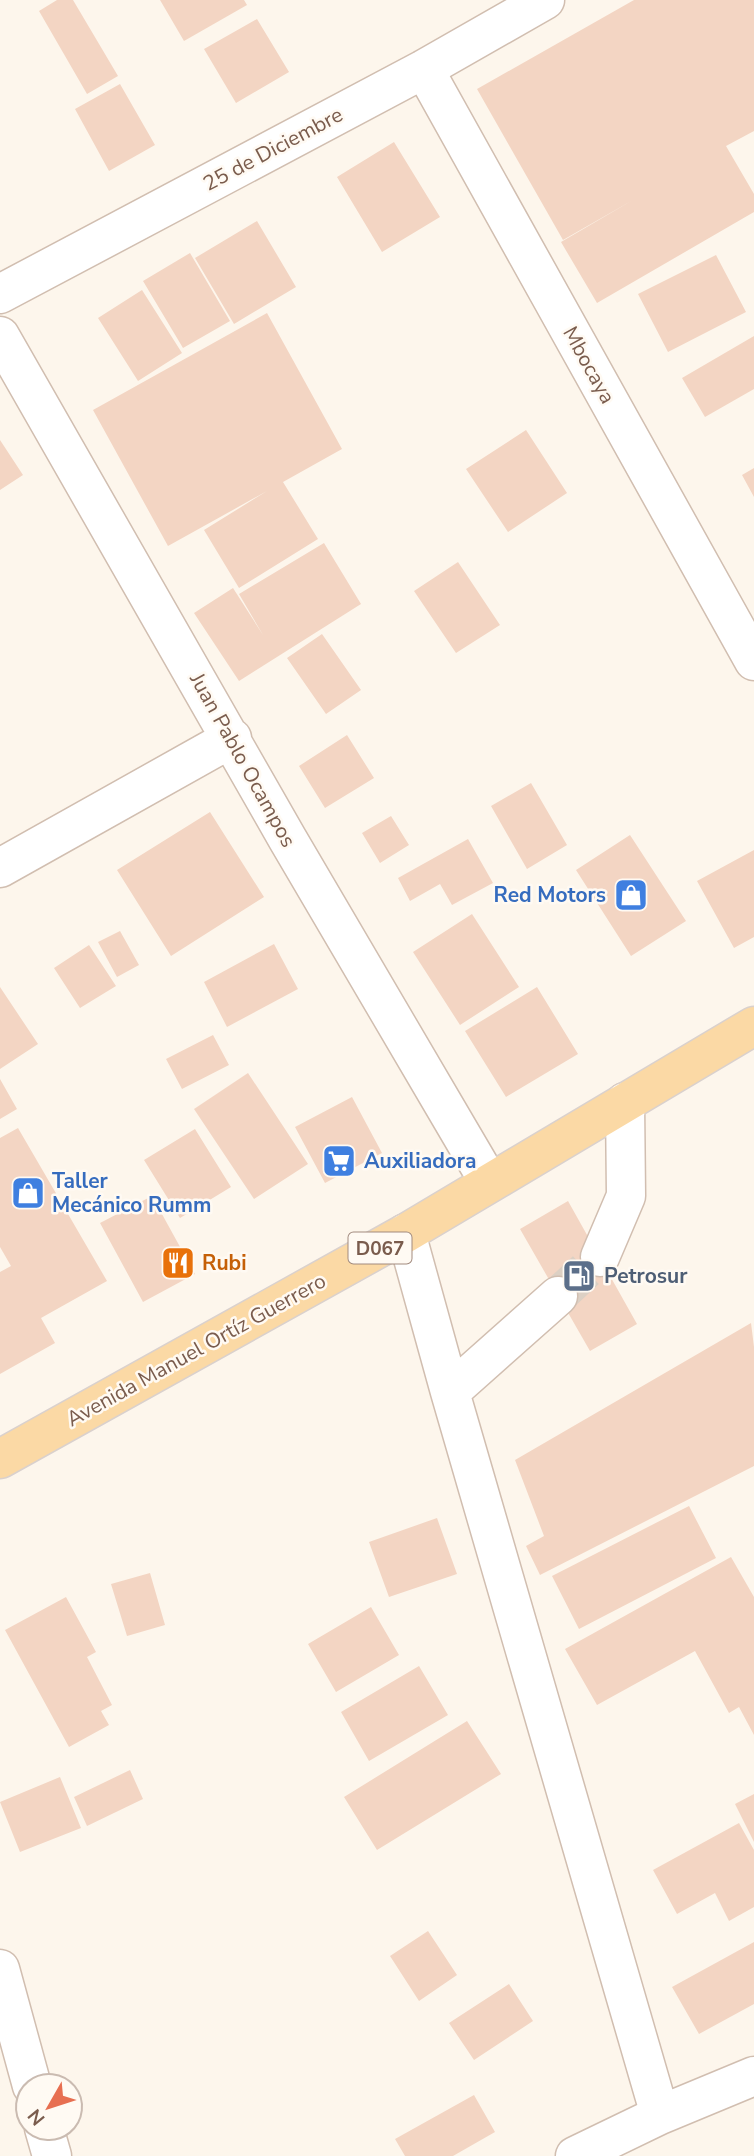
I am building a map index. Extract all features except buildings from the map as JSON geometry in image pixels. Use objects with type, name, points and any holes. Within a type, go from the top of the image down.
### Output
[{"type":"main road","name":"Avenida Manuel Ortíz Guerrero","points":[[0,1459],[406,1233],[754,1026]]},
{"type":"street","name":"25 de Diciembre","points":[[0,294],[424,69],[545,0]]},
{"type":"street","name":"Mbocaya","points":[[424,69],[754,661]]},
{"type":"street","name":"Juan Pablo Ocampos","points":[[0,336],[287,838],[489,1182]]},
{"type":"street","points":[[0,868],[232,738]]},
{"type":"street","points":[[600,1257],[626,1196],[625,1102]]},
{"type":"street","points":[[406,1233],[660,2115]]},
{"type":"street","points":[[450,1392],[558,1296]]},
{"type":"street","points":[[0,1969],[28,2072]]},
{"type":"street","points":[[575,2156],[660,2115],[754,2076]]},
{"type":"tunnel","points":[[558,1296],[600,1257]]},
{"type":"place","name":"Red Motors","points":[[631,895]]},
{"type":"place","name":"Auxiliadora","points":[[339,1161]]},
{"type":"place","name":"Taller Mecánico Rumm","points":[[28,1193]]},
{"type":"place","name":"Rubi","points":[[178,1263]]},
{"type":"place","name":"Petrosur","points":[[579,1276]]}]
